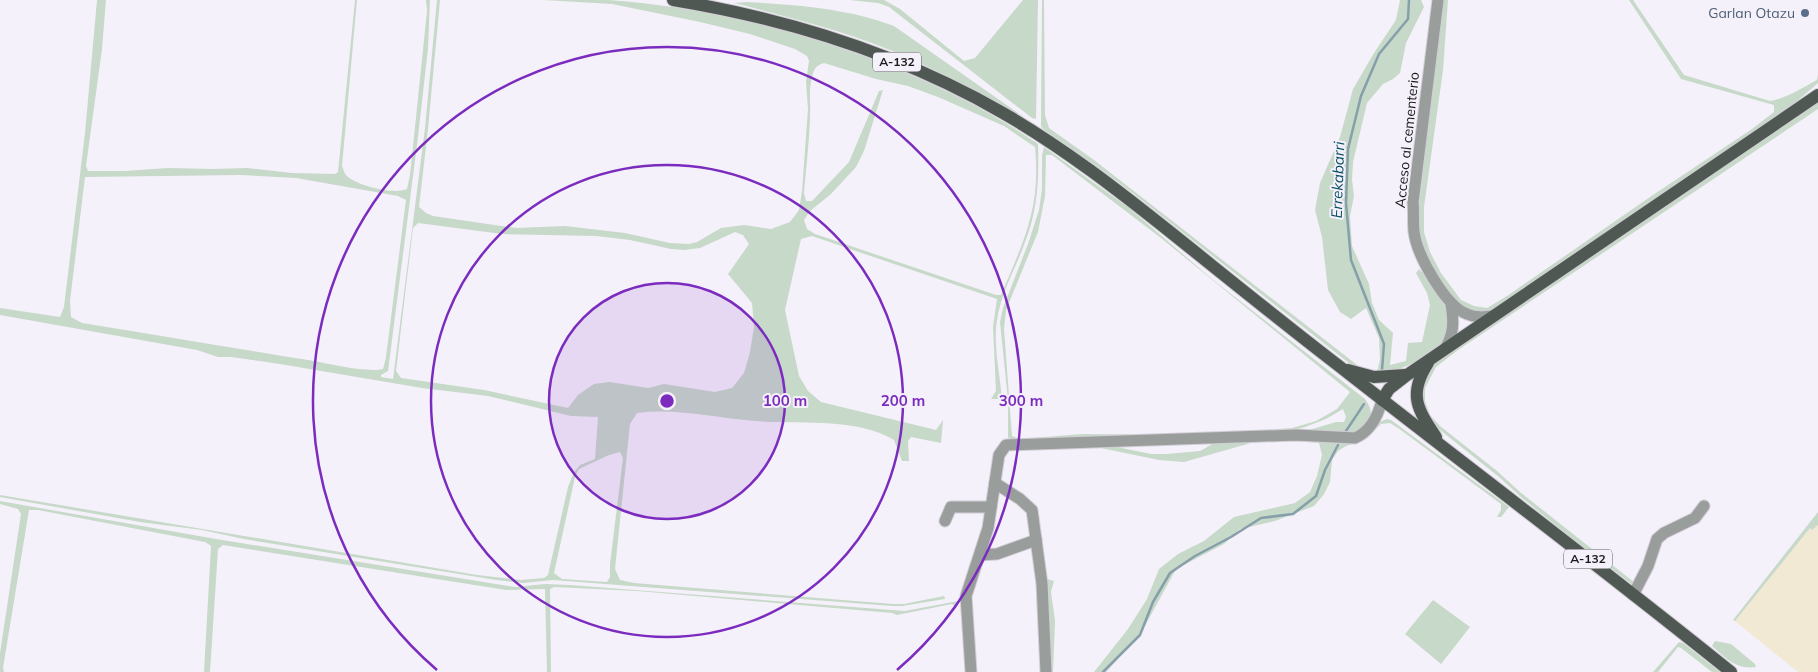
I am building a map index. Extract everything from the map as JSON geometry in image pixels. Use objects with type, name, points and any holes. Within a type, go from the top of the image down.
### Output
[{"type":"main road","name":"A-132","points":[[673,0],[762,17],[865,49],[964,92],[1003,113],[1046,140],[1099,176],[1336,365],[1444,447],[1731,672]]},
{"type":"main road","points":[[1382,400],[1395,384],[1407,375],[1818,95]]},
{"type":"main road","points":[[1430,359],[1417,383],[1416,397],[1426,422],[1444,447]]},
{"type":"main road","points":[[1336,365],[1374,378],[1407,375]]},
{"type":"main road","points":[[1395,384],[1412,392],[1416,397]]},
{"type":"street","name":"Acceso al cementerio","points":[[1438,0],[1414,202],[1414,233],[1420,256],[1455,310],[1463,328],[1470,332]]},
{"type":"street","points":[[1444,350],[1450,341],[1455,310],[1477,317],[1493,316]]},
{"type":"street","points":[[971,672],[966,596],[988,528],[999,455],[1006,446],[1296,435],[1355,438],[1367,430],[1376,419],[1382,400]]},
{"type":"street","points":[[995,483],[1020,499],[1032,510],[1042,584],[1046,672]]},
{"type":"street","points":[[1633,595],[1648,566],[1657,539],[1664,533],[1694,518],[1704,506]]},
{"type":"street","points":[[945,521],[951,507],[991,507]]},
{"type":"street","points":[[980,555],[998,554],[1036,540]]},
{"type":"shaded area","points":[[1818,525],[1818,672],[1798,672],[1735,621],[1810,528],[1812,530]]},
{"type":"green space","points":[[97,0],[106,0],[102,49],[86,166],[88,171],[247,168],[292,173],[335,174],[338,172],[355,0],[357,0],[342,166],[347,176],[360,184],[394,191],[407,189],[427,11],[426,0],[430,0],[428,48],[418,137],[388,371],[381,375],[381,377],[393,379],[425,128],[437,0],[440,0],[419,207],[433,216],[516,228],[565,226],[625,233],[670,243],[689,244],[697,242],[721,228],[744,225],[771,229],[790,222],[799,210],[808,109],[806,82],[809,61],[807,56],[795,49],[750,34],[700,22],[612,4],[544,0],[608,0],[662,5],[775,28],[832,45],[888,66],[942,89],[992,115],[1038,144],[1038,183],[1032,220],[1005,291],[997,320],[996,349],[1002,399],[991,399],[996,391],[993,327],[997,299],[812,236],[801,239],[785,310],[799,376],[808,391],[821,402],[936,430],[943,420],[941,443],[911,437],[908,441],[909,461],[902,461],[894,440],[862,428],[827,423],[755,421],[666,412],[637,413],[630,424],[615,569],[620,580],[634,583],[893,604],[904,604],[944,596],[945,599],[892,606],[553,580],[523,583],[244,539],[202,530],[140,522],[0,497],[0,495],[477,575],[521,580],[544,578],[548,575],[568,487],[574,472],[580,465],[595,459],[598,417],[571,416],[488,396],[422,388],[280,364],[218,357],[197,350],[0,315],[0,308],[60,317],[64,307],[85,133]],"holes":[[[824,63],[876,79],[908,86],[938,97],[1004,126],[1035,147],[1036,169],[1033,206],[1017,257],[1001,295],[996,295],[815,234],[807,229],[804,220],[810,211],[831,194],[856,167],[864,151],[883,90],[879,91],[849,162],[812,201],[806,201],[804,193],[810,128],[811,84],[813,73],[817,66]],[[240,175],[296,178],[398,196],[406,200],[383,369],[367,370],[346,367],[82,323],[71,317],[70,301],[85,177]],[[418,223],[502,234],[596,236],[684,250],[700,248],[735,232],[743,235],[749,244],[728,274],[752,303],[754,327],[744,373],[732,388],[715,392],[664,384],[648,388],[610,382],[594,384],[578,395],[568,408],[484,390],[401,378],[396,371],[413,228]],[[620,452],[623,458],[610,577],[607,582],[562,579],[554,573],[575,477],[579,469]]]},
{"type":"green space","points":[[849,0],[884,0],[900,9],[964,61],[975,58],[1023,0],[1038,0],[1036,119],[1032,118],[889,7],[878,3]]},
{"type":"green space","points":[[1042,0],[1044,0],[1045,115],[1049,128],[1094,160],[1361,368],[1354,367],[1134,194],[1043,129],[1041,126]]},
{"type":"green space","points":[[1400,0],[1421,0],[1424,7],[1406,43],[1400,73],[1383,84],[1367,103],[1353,162],[1352,180],[1354,196],[1350,216],[1352,246],[1369,284],[1372,303],[1379,320],[1393,333],[1390,365],[1406,361],[1408,343],[1422,342],[1430,305],[1427,293],[1416,273],[1419,269],[1450,314],[1443,344],[1404,367],[1377,373],[1380,359],[1379,338],[1366,308],[1351,319],[1340,312],[1328,290],[1322,237],[1315,210],[1320,183],[1340,137],[1353,89],[1396,20]]},
{"type":"green space","points":[[1442,0],[1448,0],[1443,70],[1424,207],[1424,232],[1430,252],[1441,273],[1461,300],[1474,306],[1487,308],[1507,296],[1752,129],[1774,112],[1774,105],[1681,79],[1629,0],[1633,0],[1684,75],[1770,101],[1788,95],[1817,80],[1818,74],[1818,83],[1789,108],[1493,310],[1470,312],[1459,305],[1440,279],[1424,250],[1420,230],[1419,206]]},
{"type":"green space","points":[[747,2],[840,11],[894,26],[1025,118],[939,72],[888,49],[823,27],[734,3]]},
{"type":"green space","points":[[1818,102],[1818,109],[1458,350],[1436,367],[1425,388],[1425,401],[1430,415],[1440,426],[1635,583],[1633,585],[1584,548],[1430,422],[1421,400],[1426,374],[1434,363]]},
{"type":"green space","points":[[1044,147],[1129,208],[1212,279],[1365,399],[1371,412],[1365,428],[1351,435],[1309,432],[1309,430],[1336,422],[1344,422],[1346,417],[1343,409],[1326,419],[1284,432],[1259,432],[1189,438],[1094,437],[1012,442],[1008,437],[1008,400],[1000,322],[1003,308],[1039,210],[1042,189],[1042,155]],"holes":[[[1046,155],[1052,155],[1161,238],[1350,392],[1337,409],[1316,421],[1292,428],[1197,435],[1082,434],[1020,439],[1012,436],[1004,329],[1006,310],[1038,232],[1045,196]]]},
{"type":"green space","points":[[1387,419],[1391,420],[1509,507],[1501,517],[1497,517],[1501,510],[1501,504],[1398,428],[1390,423],[1381,424],[1364,440],[1338,451],[1332,460],[1330,482],[1324,494],[1314,506],[1275,521],[1240,529],[1224,544],[1176,569],[1141,633],[1106,672],[1094,672],[1128,629],[1147,599],[1159,569],[1178,554],[1204,541],[1234,517],[1295,503],[1310,492],[1317,476],[1322,455],[1319,443],[1283,440],[1251,443],[1184,462],[1159,460],[1096,447],[1107,445],[1151,454],[1167,454],[1200,451],[1218,441],[1264,438],[1334,441]]},
{"type":"green space","points":[[0,501],[216,539],[515,587],[545,584],[570,585],[905,611],[958,601],[956,607],[952,604],[897,615],[892,613],[637,591],[554,587],[550,589],[551,672],[547,672],[545,589],[506,590],[223,545],[218,549],[210,672],[204,672],[211,546],[205,542],[38,510],[29,510],[3,668],[4,672],[0,672],[0,653],[21,514],[18,509],[0,504]]},
{"type":"green space","points":[[1818,512],[1818,525],[1812,530],[1810,528],[1735,621],[1733,620]]},
{"type":"green space","points":[[1044,578],[1054,581],[1051,592],[1055,621],[1053,672],[1047,672]]},
{"type":"green space","points":[[1433,600],[1470,627],[1441,664],[1405,634]]},
{"type":"green space","points":[[1715,641],[1731,644],[1755,664],[1756,667],[1743,667],[1732,662],[1712,646]]},
{"type":"green space","points":[[1679,642],[1683,643],[1720,672],[1712,672],[1678,647],[1658,672],[1653,672]]},
{"type":"waterway","name":"Errekabarri","points":[[1382,370],[1384,344],[1351,260],[1346,203],[1348,149],[1361,96],[1379,54],[1408,19],[1409,0]]},
{"type":"waterway","name":"Errekabarri","points":[[1344,434],[1364,404]]},
{"type":"waterway","name":"Errekabarri","points":[[1103,672],[1140,635],[1153,602],[1170,573],[1195,556],[1261,518],[1293,514],[1316,496],[1325,470],[1338,445]]},
{"type":"place","name":"Garlan Otazu","points":[[1805,13]]}]
